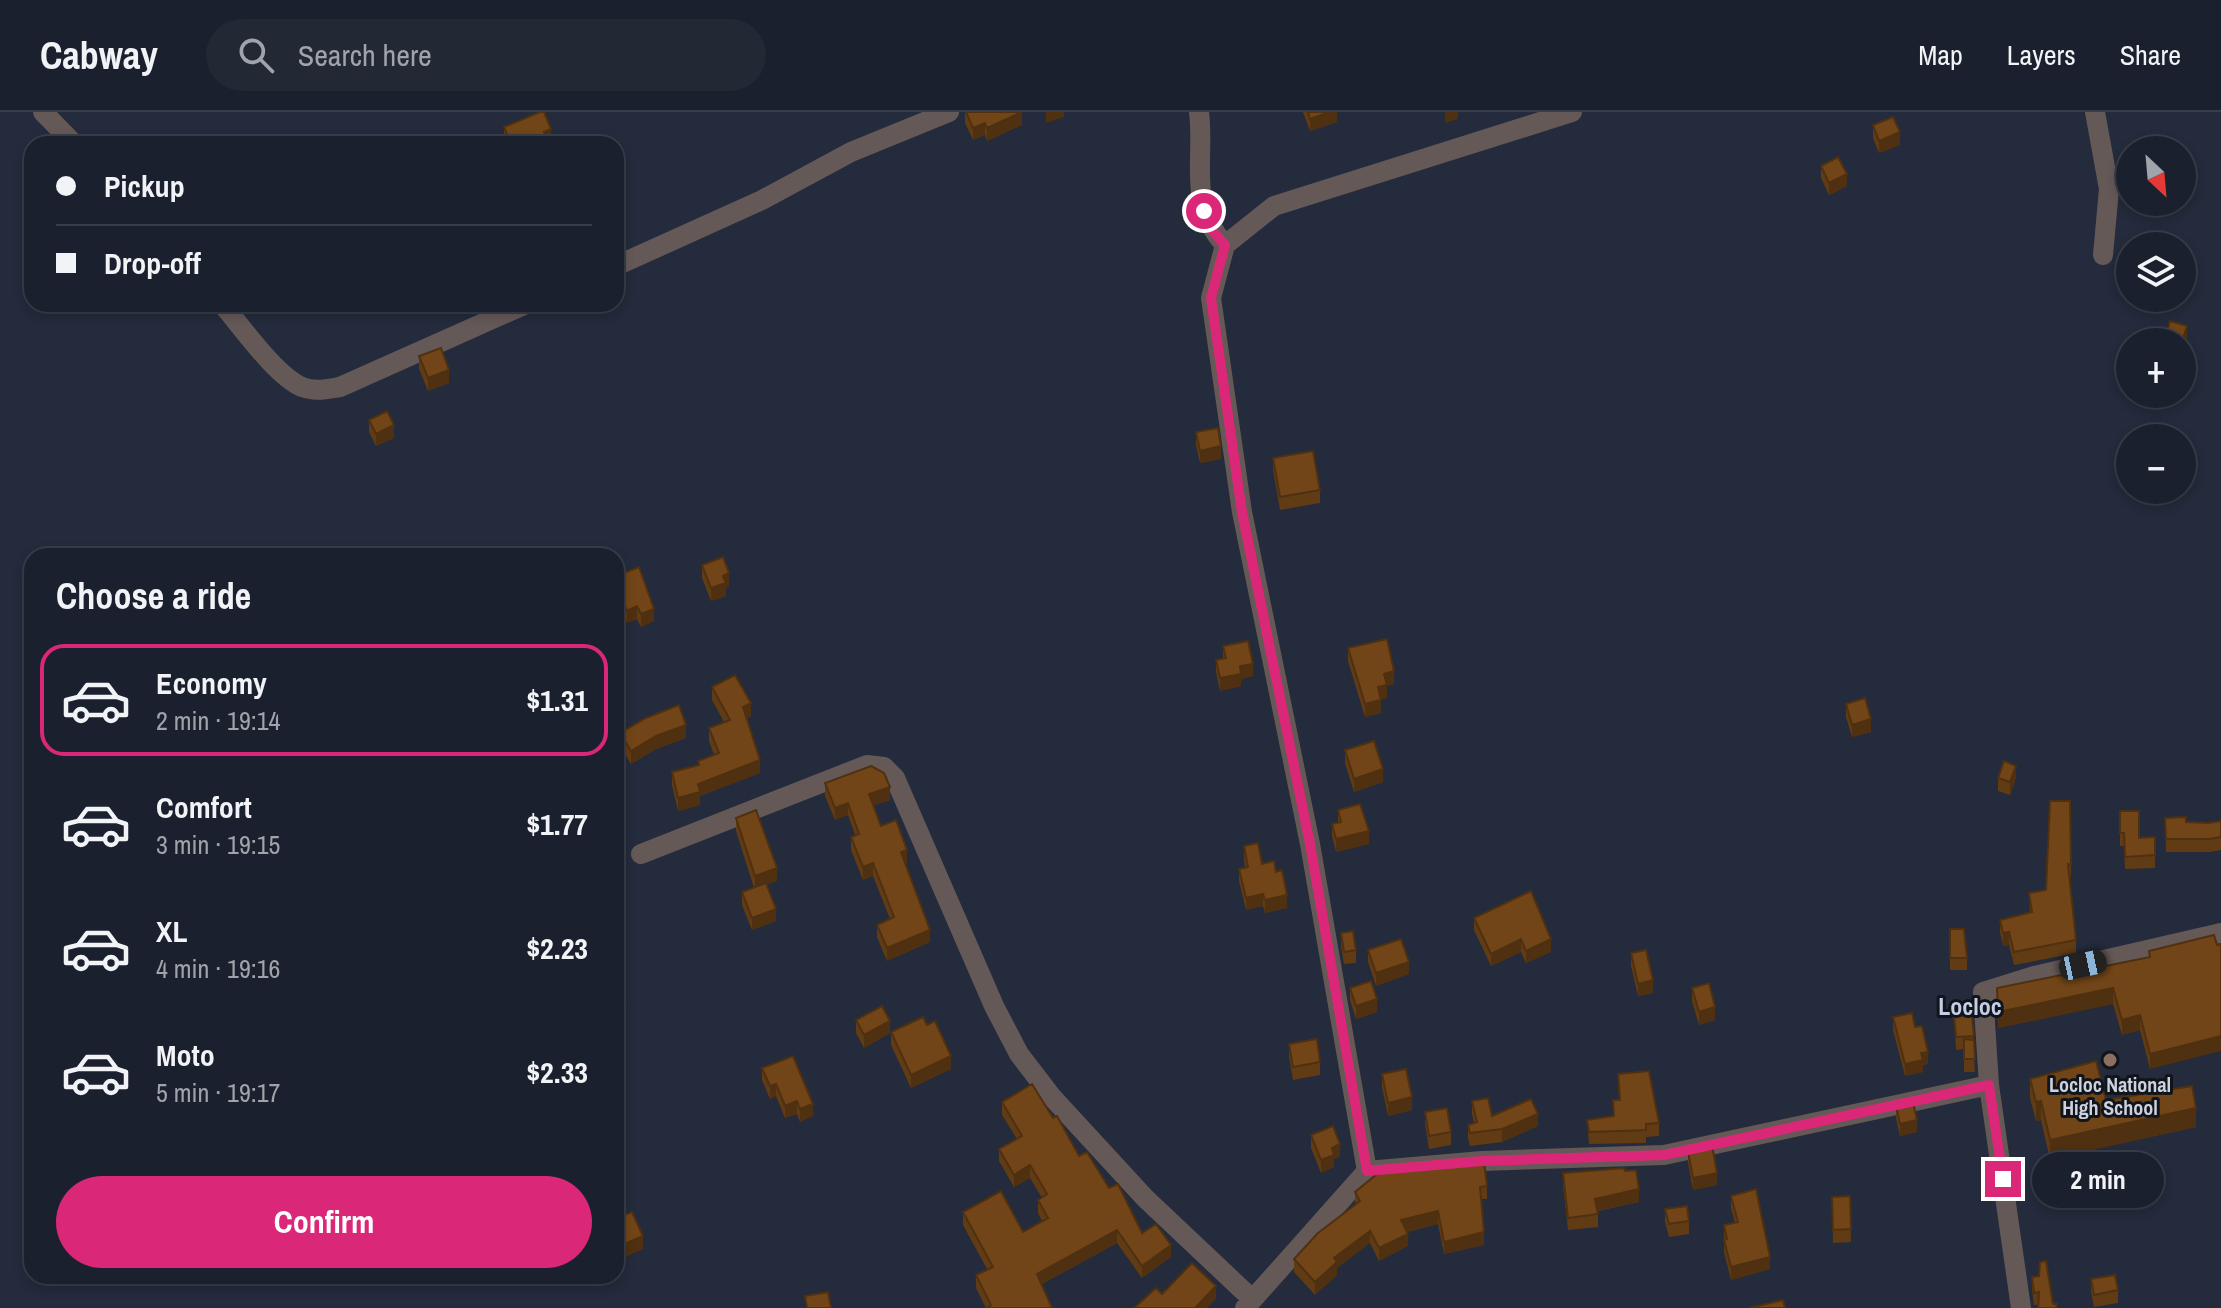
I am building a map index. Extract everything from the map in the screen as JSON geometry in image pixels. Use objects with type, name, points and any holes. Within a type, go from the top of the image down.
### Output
[{"type":"street","points":[[43,112],[66,136]]},
{"type":"street","points":[[624,262],[762,200],[851,152],[949,112]]},
{"type":"street","points":[[1199,112],[1199,195],[1210,228],[1225,245]]},
{"type":"street","points":[[1367,1171],[1310,844],[1242,512],[1211,298],[1225,245],[1274,206],[1572,112]]},
{"type":"street","points":[[2095,112],[2109,189],[2103,255]]},
{"type":"street","points":[[229,312],[287,377],[302,387],[318,391],[340,387],[508,312]]},
{"type":"street","points":[[641,854],[867,765],[884,767],[895,778],[994,1006],[1019,1054],[1052,1097],[1248,1304],[1367,1171],[1482,1161],[1664,1155],[1989,1085]]},
{"type":"street","points":[[2021,1308],[1989,1085],[1983,992],[2034,976],[2221,933]]},
{"type":"building","points":[[544,112],[551,129],[544,132],[546,136],[508,136],[504,127]]},
{"type":"building","points":[[966,112],[1022,112],[987,128],[985,123],[973,128]]},
{"type":"building","points":[[1308,112],[1330,112],[1310,119]]},
{"type":"building","points":[[1893,117],[1900,132],[1879,141],[1873,125]]},
{"type":"building","points":[[1838,157],[1847,174],[1829,183],[1821,166]]},
{"type":"building","points":[[2170,321],[2187,326],[2186,328],[2168,328]]},
{"type":"building","points":[[441,348],[449,370],[428,378],[419,356]]},
{"type":"building","points":[[387,411],[394,425],[376,434],[369,420]]},
{"type":"building","points":[[1218,428],[1221,446],[1200,451],[1196,432]]},
{"type":"building","points":[[1313,451],[1320,490],[1280,497],[1273,458]]},
{"type":"building","points":[[723,557],[729,573],[723,576],[726,583],[711,588],[702,565]]},
{"type":"building","points":[[639,567],[654,609],[641,614],[637,606],[627,611],[624,573]]},
{"type":"building","points":[[1387,639],[1394,671],[1384,674],[1387,685],[1378,687],[1381,700],[1365,704],[1348,648]]},
{"type":"building","points":[[1248,641],[1253,664],[1240,666],[1241,674],[1220,678],[1216,660],[1226,658],[1223,646]]},
{"type":"building","points":[[735,675],[751,703],[743,707],[760,760],[698,784],[700,792],[678,798],[672,772],[699,765],[698,761],[719,753],[709,728],[730,720],[712,687]]},
{"type":"building","points":[[1865,698],[1871,719],[1852,725],[1846,704]]},
{"type":"building","points":[[679,705],[686,725],[656,736],[631,751],[624,740],[624,731]]},
{"type":"building","points":[[1374,741],[1383,769],[1354,779],[1345,750]]},
{"type":"building","points":[[2004,761],[2016,766],[2010,782],[1998,778]]},
{"type":"building","points":[[871,766],[884,773],[890,787],[869,794],[881,826],[896,820],[907,850],[901,852],[930,930],[887,948],[877,925],[894,917],[873,863],[863,867],[851,837],[859,834],[848,803],[835,808],[825,783]]},
{"type":"building","points":[[2050,801],[2070,801],[2071,865],[2068,864],[2076,940],[2014,952],[2009,932],[2003,933],[2000,920],[2032,912],[2029,893],[2046,890]]},
{"type":"building","points":[[1360,804],[1369,831],[1336,839],[1332,824],[1341,822],[1338,810]]},
{"type":"building","points":[[756,810],[777,868],[755,876],[736,818]]},
{"type":"building","points":[[2120,811],[2139,811],[2139,838],[2155,837],[2155,855],[2125,857]]},
{"type":"building","points":[[2186,817],[2186,822],[2221,821],[2221,837],[2166,839],[2165,818]]},
{"type":"building","points":[[1258,843],[1262,864],[1274,861],[1276,872],[1282,870],[1287,895],[1265,900],[1263,894],[1246,898],[1239,869],[1248,867],[1244,846]]},
{"type":"building","points":[[766,883],[776,909],[752,918],[742,892]]},
{"type":"building","points":[[1531,891],[1551,939],[1526,951],[1521,939],[1491,954],[1474,918]]},
{"type":"building","points":[[1950,929],[1964,929],[1967,958],[1950,958]]},
{"type":"building","points":[[1353,931],[1356,950],[1344,952],[1341,933]]},
{"type":"building","points":[[2214,935],[2217,945],[2221,944],[2221,1036],[2150,1054],[2140,1015],[2122,1020],[2113,988],[1998,1012],[1997,988],[2150,957],[2149,951]]},
{"type":"building","points":[[1401,939],[1409,962],[1376,973],[1368,950]]},
{"type":"building","points":[[1646,950],[1653,980],[1638,984],[1631,953]]},
{"type":"building","points":[[1371,981],[1377,999],[1356,1006],[1350,988]]},
{"type":"building","points":[[1709,983],[1715,1007],[1699,1012],[1692,988]]},
{"type":"building","points":[[882,1006],[890,1021],[864,1035],[856,1020]]},
{"type":"building","points":[[1912,1013],[1915,1027],[1922,1026],[1928,1052],[1921,1053],[1923,1060],[1905,1064],[1893,1017]]},
{"type":"building","points":[[1972,1015],[1974,1036],[1956,1037],[1954,1017]]},
{"type":"building","points":[[923,1017],[927,1025],[935,1021],[951,1056],[911,1075],[891,1032]]},
{"type":"building","points":[[1317,1039],[1320,1062],[1293,1067],[1289,1044]]},
{"type":"building","points":[[1964,1039],[1974,1040],[1975,1059],[1964,1059]]},
{"type":"building","points":[[793,1056],[813,1104],[800,1109],[797,1101],[785,1106],[776,1084],[770,1086],[762,1068]]},
{"type":"building","points":[[2096,1061],[2106,1100],[2192,1086],[2196,1108],[2050,1140],[2041,1101],[2036,1102],[2030,1079]]},
{"type":"building","points":[[1406,1069],[1412,1097],[1388,1103],[1382,1074]]},
{"type":"building","points":[[1649,1071],[1659,1123],[1646,1124],[1646,1130],[1589,1132],[1587,1120],[1614,1116],[1613,1100],[1620,1100],[1618,1074]]},
{"type":"building","points":[[1032,1084],[1053,1118],[1057,1116],[1079,1156],[1087,1152],[1109,1188],[1118,1184],[1142,1233],[1156,1224],[1171,1245],[1142,1266],[1117,1230],[1037,1274],[1052,1308],[986,1308],[991,1305],[976,1275],[993,1267],[963,1212],[1001,1191],[1023,1232],[1048,1218],[1038,1200],[1047,1194],[1030,1165],[1014,1175],[999,1149],[1022,1136],[1002,1102]]},
{"type":"building","points":[[1488,1098],[1492,1116],[1531,1099],[1538,1114],[1502,1129],[1470,1133],[1468,1125],[1477,1122],[1472,1101]]},
{"type":"building","points":[[1913,1102],[1917,1120],[1900,1124],[1896,1106]]},
{"type":"building","points":[[1447,1108],[1451,1132],[1429,1136],[1425,1112]]},
{"type":"building","points":[[1333,1126],[1340,1144],[1332,1148],[1334,1155],[1321,1160],[1311,1135]]},
{"type":"building","points":[[1712,1145],[1717,1173],[1693,1178],[1688,1151]]},
{"type":"building","points":[[1484,1161],[1487,1186],[1480,1187],[1484,1232],[1444,1242],[1438,1211],[1401,1220],[1408,1234],[1379,1248],[1370,1231],[1334,1258],[1337,1262],[1315,1282],[1294,1259],[1318,1233],[1360,1201],[1355,1192],[1377,1174],[1393,1169]]},
{"type":"building","points":[[1624,1168],[1625,1171],[1636,1170],[1639,1189],[1595,1199],[1598,1214],[1568,1218],[1563,1173]]},
{"type":"building","points":[[1756,1189],[1770,1257],[1731,1267],[1724,1240],[1727,1239],[1724,1225],[1738,1222],[1731,1196]]},
{"type":"building","points":[[1850,1196],[1851,1229],[1833,1230],[1832,1197]]},
{"type":"building","points":[[1687,1206],[1689,1221],[1669,1224],[1665,1209]]},
{"type":"building","points":[[632,1212],[643,1236],[624,1244],[624,1215]]},
{"type":"building","points":[[2046,1261],[2056,1308],[2038,1308],[2039,1292],[2034,1293],[2032,1277],[2039,1276],[2040,1262]]},
{"type":"building","points":[[1192,1263],[1216,1286],[1195,1308],[1134,1308],[1156,1288],[1162,1294]]},
{"type":"building","points":[[2115,1275],[2118,1290],[2094,1295],[2091,1279]]},
{"type":"building","points":[[828,1292],[831,1308],[807,1308],[805,1296]]},
{"type":"building","points":[[1783,1300],[1785,1308],[1749,1308]]},
{"type":"place","name":"Locloc National High School","points":[[2110,1060]]},
{"type":"district","name":"Locloc","points":[[1970,1006]]},
{"type":"route","points":[[1204,211],[1210,228],[1225,245],[1211,298],[1242,512],[1310,844],[1367,1171],[1482,1161],[1664,1155],[1989,1085],[2003,1179]]}]
